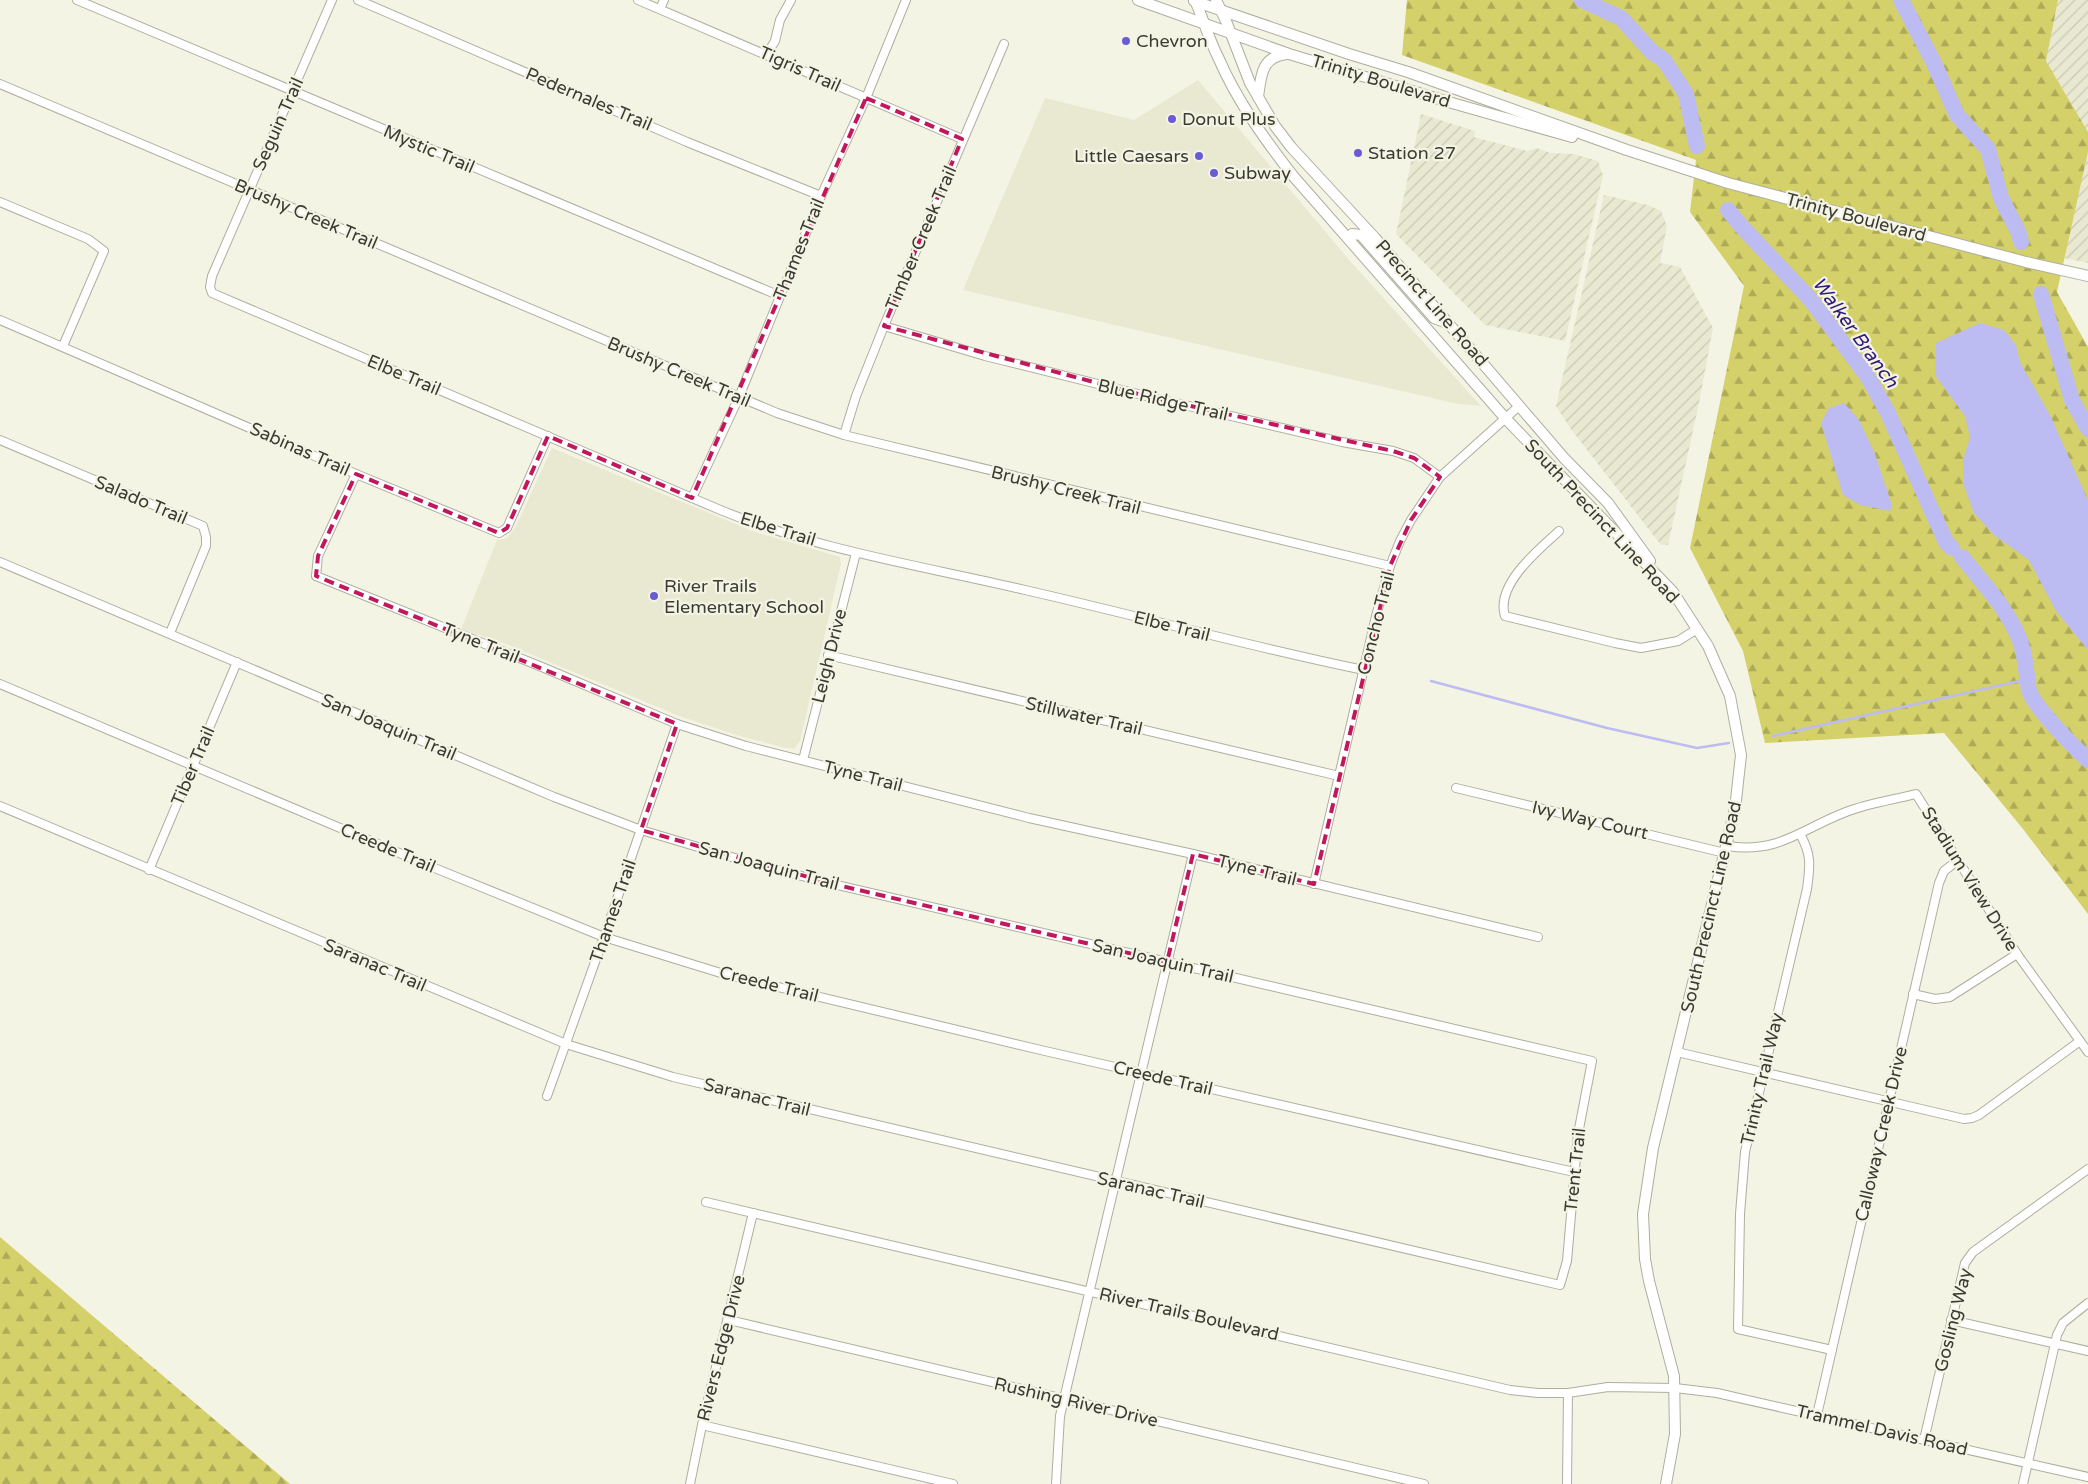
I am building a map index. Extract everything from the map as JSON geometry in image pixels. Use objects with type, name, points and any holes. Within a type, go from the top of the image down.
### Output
[{"type":"main road","name":"Trinity Boulevard","points":[[1138,0],[1289,54],[1528,125],[1626,150]]},
{"type":"main road","name":"Trinity Boulevard","points":[[1194,0],[1220,11],[1408,72],[1626,150],[1738,185],[1998,255],[2088,276]]},
{"type":"main road","name":"South Precinct Line Road","points":[[1194,0],[1206,25],[1217,57],[1242,104],[1276,154],[1506,419],[1673,592],[1716,661],[1730,696],[1741,755],[1736,801],[1653,1148],[1643,1214],[1645,1259],[1674,1376],[1675,1434],[1666,1484]]},
{"type":"main road","name":"Precinct Line Road","points":[[1216,0],[1232,35],[1250,83],[1275,126],[1291,147],[1343,202],[1564,458],[1608,503],[1673,592]]},
{"type":"main road","points":[[1258,97],[1260,78],[1268,61],[1277,55],[1289,54]]},
{"type":"main road","points":[[1326,213],[1343,202]]},
{"type":"main road","points":[[1348,238],[1352,234],[1360,235],[1434,318],[1450,324]]},
{"type":"street","name":"Mystic Trail","points":[[78,0],[780,296]]},
{"type":"street","name":"Seguin Trail","points":[[222,298],[212,293],[210,287],[212,276],[332,0]]},
{"type":"street","name":"Pedernales Trail","points":[[358,0],[687,142],[821,196]]},
{"type":"street","name":"Tigris Trail","points":[[638,0],[962,139]]},
{"type":"street","points":[[660,9],[664,0]]},
{"type":"street","points":[[767,54],[775,41],[780,20],[791,0]]},
{"type":"street","name":"Thames Trail","points":[[692,498],[739,397],[821,196],[866,98],[906,0]]},
{"type":"street","name":"Timber Creek Trail","points":[[844,435],[856,396],[884,326],[1004,44]]},
{"type":"street","name":"Brushy Creek Trail","points":[[0,84],[777,413],[844,435],[1390,566]]},
{"type":"street","points":[[0,202],[88,240],[104,251],[63,346]]},
{"type":"street","name":"Elbe Trail","points":[[222,298],[692,498],[761,525],[856,552],[1026,590],[1296,656],[1364,670]]},
{"type":"street","name":"Sabinas Trail","points":[[0,320],[356,474],[498,533],[507,528],[548,436]]},
{"type":"street","name":"Blue Ridge Trail","points":[[884,326],[985,356],[1146,396],[1342,442],[1393,452],[1414,458],[1440,477]]},
{"type":"street","name":"Concho Trail","points":[[1314,884],[1376,616],[1390,566],[1411,520],[1440,477],[1519,406]]},
{"type":"street","name":"Salado Trail","points":[[0,440],[203,526],[206,546],[170,633]]},
{"type":"street","name":"Tyne Trail","points":[[356,474],[318,556],[316,576],[542,667],[676,724],[746,746],[1029,818],[1193,854],[1538,937]]},
{"type":"street","points":[[1559,531],[1533,554],[1515,576],[1505,596],[1503,610],[1505,616],[1642,648],[1678,641],[1697,629]]},
{"type":"street","name":"Leigh Drive","points":[[803,760],[828,655],[856,552]]},
{"type":"street","name":"San Joaquin Trail","points":[[0,562],[545,793],[641,830],[755,864],[833,884],[1574,1057]]},
{"type":"street","name":"Stillwater Trail","points":[[828,655],[1339,776]]},
{"type":"street","name":"Tiber Trail","points":[[149,870],[237,662]]},
{"type":"street","name":"Creede Trail","points":[[0,684],[437,869],[604,937],[724,974],[1141,1073],[1574,1172]]},
{"type":"street","name":"Thames Trail","points":[[547,1096],[604,937],[676,724]]},
{"type":"street","name":"Ivy Way Court","points":[[1456,788],[1726,849]]},
{"type":"street","name":"Stadium View Drive","points":[[1726,849],[1769,846],[1800,834],[1844,812],[1869,804],[1916,794],[2017,954],[2088,1052]]},
{"type":"street","name":"Saranac Trail","points":[[0,806],[566,1044],[673,1077],[1547,1282]]},
{"type":"street","name":"Trinity Trail Way","points":[[1800,834],[1807,846],[1811,860],[1807,889],[1745,1152],[1739,1262],[1738,1329],[1832,1350]]},
{"type":"street","points":[[1056,1484],[1058,1431],[1064,1400],[1193,854]]},
{"type":"street","name":"Calloway Creek Drive","points":[[1817,1415],[1939,883],[1944,871],[1958,861]]},
{"type":"street","points":[[1913,994],[1935,999],[1950,997],[2017,954]]},
{"type":"street","points":[[1677,1052],[1964,1118],[1972,1118],[2080,1041]]},
{"type":"street","name":"Trent Trail","points":[[1547,1282],[1560,1285],[1567,1261],[1578,1134],[1592,1061],[1574,1057]]},
{"type":"street","name":"Gosling Way","points":[[1924,1440],[1963,1269],[1972,1252],[2088,1169]]},
{"type":"street","name":"River Trails Boulevard","points":[[706,1202],[1510,1390],[1538,1393],[1568,1393],[1608,1387],[1675,1388]]},
{"type":"street","name":"Rivers Edge Drive","points":[[690,1484],[702,1425],[729,1320],[753,1213]]},
{"type":"street","points":[[2023,1484],[2055,1343],[2063,1323],[2088,1303]]},
{"type":"street","name":"Rushing River Drive","points":[[729,1320],[1424,1484]]},
{"type":"street","points":[[1951,1320],[2088,1350]]},
{"type":"street","name":"Trammel Davis Road","points":[[1675,1388],[1717,1392],[2088,1477]]},
{"type":"street","points":[[1567,1484],[1568,1393]]},
{"type":"street","points":[[702,1425],[953,1484]]},
{"type":"highlighted area","points":[[866,98],[962,139],[884,326],[1146,396],[1393,451],[1414,458],[1440,477],[1411,520],[1390,566],[1314,884],[1193,854],[1167,962],[833,884],[641,830],[677,724],[316,576],[318,556],[356,474],[499,533],[507,528],[548,436],[692,498]]},
{"type":"shaded area","points":[[2058,0],[2088,0],[2088,132],[2046,61]]},
{"type":"shaded area","points":[[1198,80],[1350,261],[1481,406],[1458,404],[963,290],[1045,98],[1134,120]]},
{"type":"shaded area","points":[[1421,114],[1475,131],[1474,137],[1527,151],[1537,148],[1550,153],[1574,154],[1598,161],[1603,175],[1565,341],[1485,325],[1396,234]]},
{"type":"shaded area","points":[[2088,152],[2088,263],[2064,258]]},
{"type":"shaded area","points":[[1604,195],[1648,205],[1661,211],[1667,226],[1660,263],[1680,267],[1713,328],[1699,403],[1668,545],[1661,545],[1570,428],[1556,406]]},
{"type":"shaded area","name":"River Trails Elementary School","points":[[552,448],[755,532],[840,557],[841,564],[800,741],[794,749],[736,735],[679,716],[506,644],[461,629],[497,540],[507,538],[515,528]]},
{"type":"green space","points":[[1407,0],[2058,0],[2046,61],[2088,132],[2088,152],[2057,292],[2088,347],[2088,914],[2023,829],[1944,733],[1765,743],[1743,651],[1690,548],[1744,286],[1690,212],[1696,160],[1402,55]]},
{"type":"green space","points":[[0,1237],[290,1484],[0,1484]]},
{"type":"water","points":[[1980,323],[2004,330],[2016,345],[2020,362],[2051,417],[2088,501],[2088,650],[2056,611],[2029,560],[1994,535],[1974,513],[1964,486],[1963,461],[1970,437],[1965,416],[1935,375],[1936,343]]},
{"type":"water","points":[[1844,403],[1859,420],[1875,454],[1892,505],[1890,511],[1860,505],[1843,495],[1821,423],[1829,408]]},
{"type":"waterway","name":"Walker Branch","points":[[1582,0],[1621,18],[1652,52],[1664,60],[1686,94],[1697,146]]},
{"type":"waterway","points":[[1901,0],[1933,61],[1957,115],[1988,149],[2001,198],[2018,231],[2021,242]]},
{"type":"waterway","name":"Walker Branch","points":[[1728,210],[1811,300],[1868,377],[1888,413],[1946,542],[1952,548]]},
{"type":"waterway","points":[[2041,294],[2072,400],[2088,429]]},
{"type":"waterway","name":"Walker Branch","points":[[1962,557],[1994,596],[2014,627],[2023,651],[2029,690],[2032,697],[2055,726],[2088,760]]},
{"type":"waterway","points":[[1773,736],[2029,679]]},
{"type":"waterway","points":[[1431,681],[1607,728],[1697,748],[1729,743]]},
{"type":"place","name":"Chevron","points":[[1126,41]]},
{"type":"place","name":"Donut Plus","points":[[1172,119]]},
{"type":"place","name":"Station 27","points":[[1358,153]]},
{"type":"place","name":"Little Caesars","points":[[1199,156]]},
{"type":"place","name":"Subway","points":[[1214,173]]},
{"type":"place","name":"River Trails Elementary School","points":[[654,596]]}]
